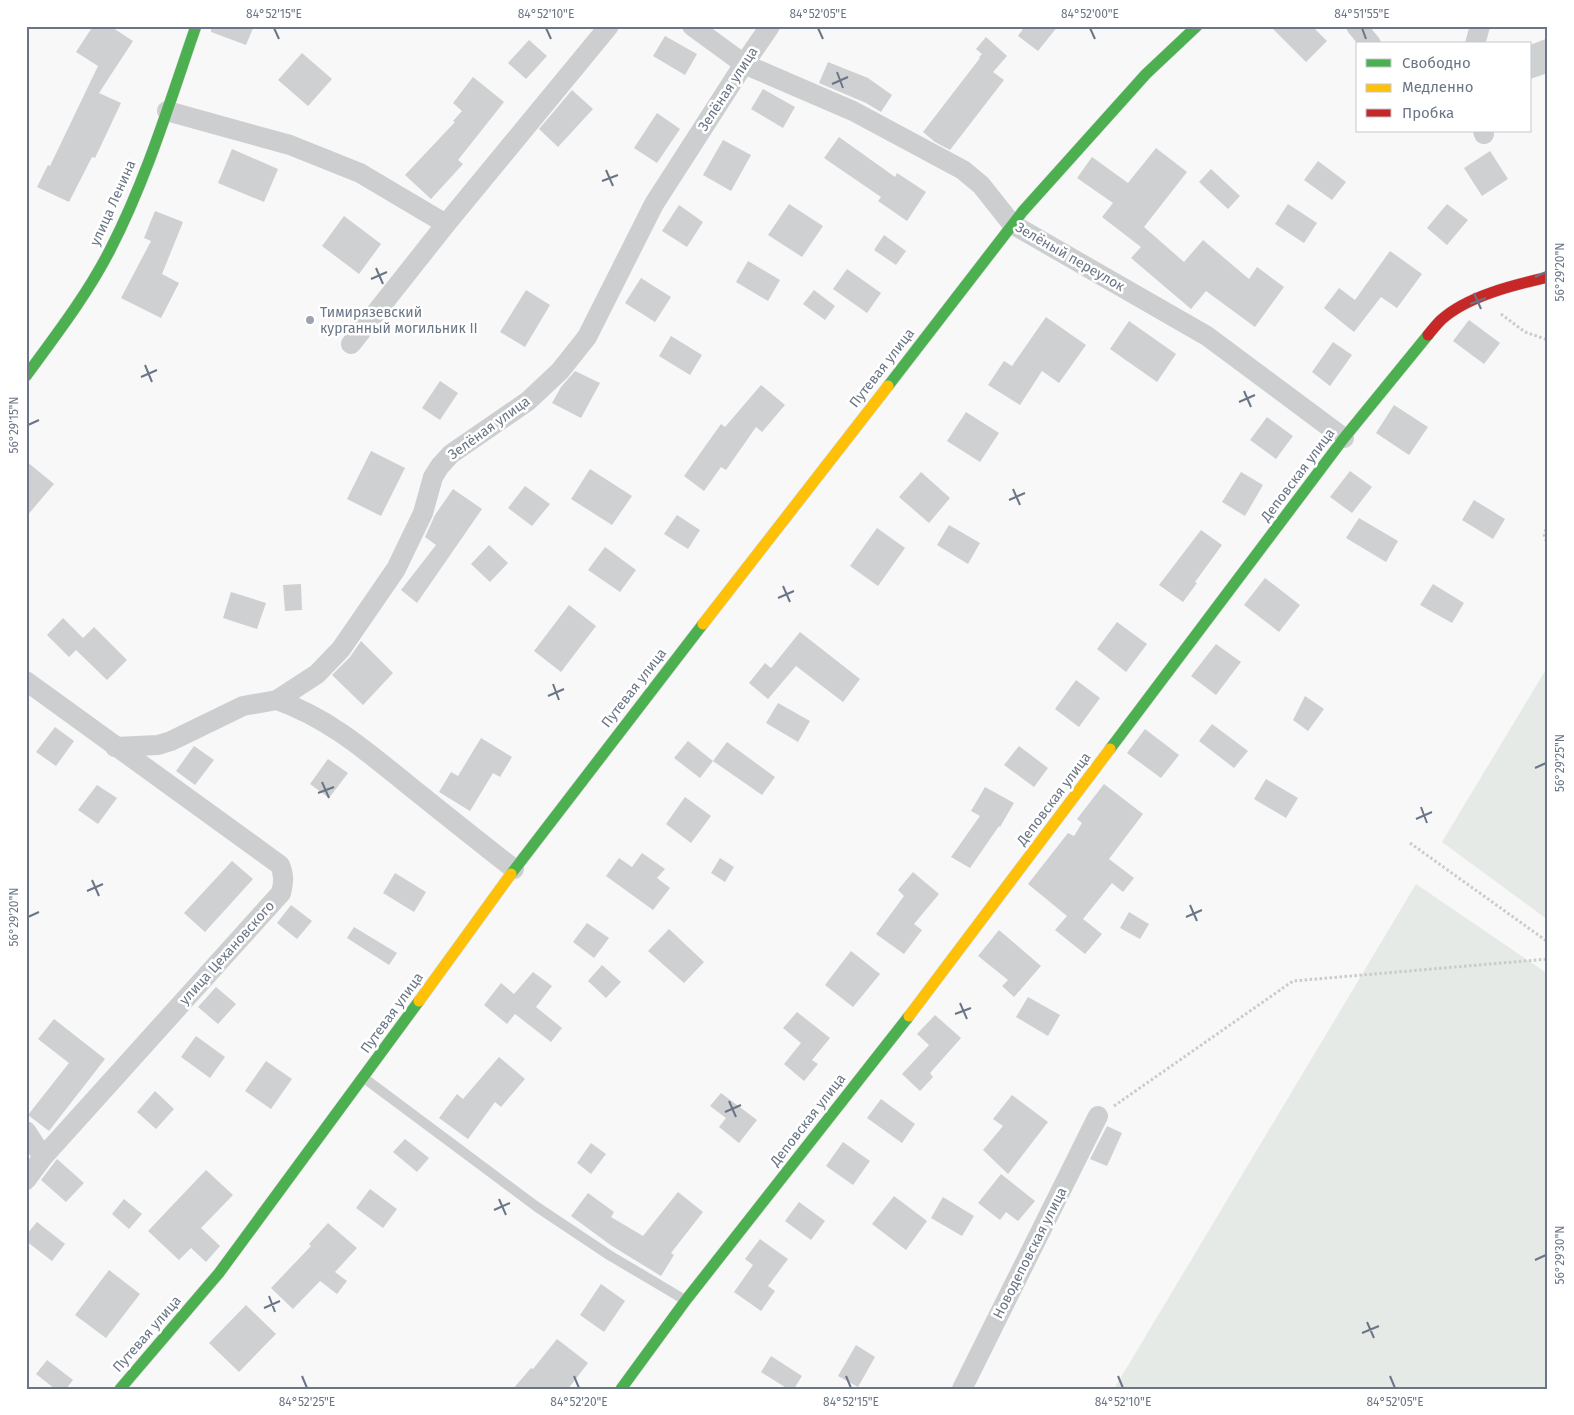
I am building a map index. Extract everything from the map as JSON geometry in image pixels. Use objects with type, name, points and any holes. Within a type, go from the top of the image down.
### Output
[{"type":"street","name":"улица Ленина","points":[[26,376],[65,322],[110,250],[132,204],[196,26]]},
{"type":"street","points":[[350,344],[609,26]]},
{"type":"street","name":"Зелёный переулок","points":[[692,26],[744,64],[853,111],[963,170],[981,185],[1012,224],[1207,336],[1344,438]]},
{"type":"street","name":"Зелёная улица","points":[[115,747],[147,746],[165,743],[243,706],[276,700],[317,674],[341,649],[396,569],[423,513],[433,477],[440,466],[451,454],[528,400],[560,371],[587,337],[654,204],[770,26]]},
{"type":"street","name":"Путевая улица","points":[[120,1389],[219,1273],[364,1078],[514,869],[1012,224],[1146,74],[1197,26]]},
{"type":"street","points":[[1356,26],[1369,42]]},
{"type":"street","points":[[1476,42],[1480,26]]},
{"type":"street","points":[[167,111],[290,145],[360,173],[446,224]]},
{"type":"street","name":"Деповская улица","points":[[621,1389],[686,1300],[912,1013],[1344,438],[1441,320],[1457,308],[1478,297],[1518,284],[1548,277]]},
{"type":"street","name":"улица Цехановского","points":[[26,682],[280,865],[284,881],[281,893],[43,1157],[26,1180]]},
{"type":"street","points":[[276,700],[299,707],[348,738],[514,869]]},
{"type":"street","name":"Новодеповская улица","points":[[962,1389],[1098,1116]]},
{"type":"street","points":[[26,1131],[43,1157]]},
{"type":"lane","points":[[364,1078],[537,1207],[609,1255],[686,1300]]},
{"type":"path","points":[[1478,297],[1525,332],[1548,340]]},
{"type":"path","points":[[1548,525],[1544,534],[1548,546]]},
{"type":"path","points":[[1410,843],[1548,942]]},
{"type":"path","points":[[1098,1116],[1293,981],[1548,960]]},
{"type":"shaded area","points":[[1548,666],[1548,920],[1442,842]]},
{"type":"shaded area","points":[[1416,884],[1548,974],[1548,1389],[1114,1389]]},
{"type":"building","points":[[93,26],[110,26],[133,41],[99,93],[121,103],[95,158],[92,157],[69,202],[37,187],[48,165],[50,166],[98,66],[76,52]]},
{"type":"building","points":[[211,26],[254,26],[246,45],[211,32]]},
{"type":"building","points":[[1025,26],[1058,26],[1038,51],[1018,36]]},
{"type":"building","points":[[1270,26],[1312,26],[1327,41],[1306,62]]},
{"type":"building","points":[[665,36],[697,54],[685,75],[653,56]]},
{"type":"building","points":[[986,37],[1007,56],[993,72],[1004,80],[950,150],[935,142],[923,132],[980,58],[982,54],[976,49]]},
{"type":"building","points":[[1548,38],[1548,73],[1532,78],[1532,44]]},
{"type":"building","points":[[529,40],[547,56],[526,79],[508,63]]},
{"type":"building","points":[[302,53],[332,79],[308,106],[278,80]]},
{"type":"building","points":[[828,62],[868,78],[892,95],[881,112],[866,103],[819,83]]},
{"type":"building","points":[[473,77],[504,102],[458,160],[463,164],[431,199],[405,175],[455,122],[453,121],[462,111],[453,103]]},
{"type":"building","points":[[763,89],[795,107],[783,128],[751,109]]},
{"type":"building","points":[[572,90],[593,109],[558,147],[539,129]]},
{"type":"building","points":[[657,113],[680,129],[657,163],[634,148]]},
{"type":"building","points":[[839,137],[895,177],[897,173],[926,192],[907,221],[878,201],[881,197],[824,158]]},
{"type":"building","points":[[723,140],[751,155],[731,191],[703,175]]},
{"type":"building","points":[[1156,148],[1187,172],[1144,227],[1184,262],[1203,240],[1249,279],[1257,267],[1284,287],[1255,327],[1206,291],[1191,309],[1131,258],[1141,247],[1102,217],[1113,203],[1077,178],[1092,157],[1128,183]]},
{"type":"building","points":[[232,149],[278,169],[264,202],[218,183]]},
{"type":"building","points":[[1490,151],[1508,179],[1482,196],[1464,168]]},
{"type":"building","points":[[1318,161],[1346,182],[1332,200],[1304,180]]},
{"type":"building","points":[[1211,169],[1240,196],[1228,209],[1199,182]]},
{"type":"building","points":[[789,204],[823,226],[802,257],[768,235]]},
{"type":"building","points":[[1288,204],[1317,223],[1304,243],[1275,224]]},
{"type":"building","points":[[1447,204],[1468,220],[1447,245],[1427,228]]},
{"type":"building","points":[[679,205],[703,222],[687,247],[662,231]]},
{"type":"building","points":[[155,211],[183,222],[162,274],[179,283],[161,318],[121,298],[151,241],[144,238]]},
{"type":"building","points":[[344,216],[381,244],[359,274],[322,246]]},
{"type":"building","points":[[884,235],[906,251],[896,265],[874,250]]},
{"type":"building","points":[[1390,251],[1422,274],[1397,308],[1381,297],[1354,332],[1324,308],[1339,288],[1355,300]]},
{"type":"building","points":[[748,261],[780,280],[768,301],[736,282]]},
{"type":"building","points":[[847,269],[881,293],[867,313],[833,289]]},
{"type":"building","points":[[641,278],[671,297],[655,322],[625,303]]},
{"type":"building","points":[[526,290],[550,305],[525,347],[500,332]]},
{"type":"building","points":[[814,290],[835,306],[825,320],[803,304]]},
{"type":"building","points":[[1046,317],[1086,345],[1059,383],[1042,371],[1020,405],[988,385],[1004,361],[1012,366]]},
{"type":"building","points":[[1469,320],[1500,343],[1484,364],[1453,341]]},
{"type":"building","points":[[1129,321],[1176,354],[1157,382],[1110,349]]},
{"type":"building","points":[[671,336],[702,355],[690,375],[659,356]]},
{"type":"building","points":[[1333,342],[1352,355],[1330,386],[1312,372]]},
{"type":"building","points":[[575,371],[600,383],[581,418],[552,403],[561,387]]},
{"type":"building","points":[[440,381],[458,393],[440,420],[422,408]]},
{"type":"building","points":[[761,385],[785,405],[762,432],[756,427],[726,470],[721,467],[704,491],[684,476],[721,424],[725,427]]},
{"type":"building","points":[[1394,405],[1428,427],[1409,455],[1376,433]]},
{"type":"building","points":[[966,412],[999,433],[980,462],[947,441]]},
{"type":"building","points":[[1267,417],[1293,436],[1276,459],[1250,440]]},
{"type":"building","points":[[371,451],[405,468],[381,516],[347,499]]},
{"type":"building","points":[[26,461],[54,484],[26,517]]},
{"type":"building","points":[[590,469],[632,496],[612,525],[571,499]]},
{"type":"building","points":[[1350,471],[1372,487],[1352,513],[1330,497]]},
{"type":"building","points":[[921,472],[950,498],[929,523],[899,497]]},
{"type":"building","points":[[1241,472],[1263,485],[1245,516],[1222,502]]},
{"type":"building","points":[[525,486],[550,504],[532,526],[508,508]]},
{"type":"building","points":[[453,489],[482,509],[417,603],[401,590],[436,545],[425,537],[435,515]]},
{"type":"building","points":[[1474,500],[1505,519],[1493,539],[1462,520]]},
{"type":"building","points":[[677,515],[700,530],[688,549],[664,534]]},
{"type":"building","points":[[1359,518],[1398,541],[1386,562],[1346,538]]},
{"type":"building","points":[[949,525],[980,543],[968,564],[937,545]]},
{"type":"building","points":[[877,528],[905,548],[878,586],[850,566]]},
{"type":"building","points":[[1201,530],[1222,545],[1183,602],[1159,585]]},
{"type":"building","points":[[489,545],[508,563],[490,582],[471,564]]},
{"type":"building","points":[[605,547],[636,570],[620,592],[588,570]]},
{"type":"building","points":[[1265,578],[1300,605],[1279,632],[1244,605]]},
{"type":"building","points":[[301,584],[302,610],[285,611],[283,585]]},
{"type":"building","points":[[1433,584],[1464,603],[1452,623],[1420,605]]},
{"type":"building","points":[[231,592],[266,603],[257,629],[223,618]]},
{"type":"building","points":[[569,605],[596,626],[561,672],[534,651]]},
{"type":"building","points":[[63,618],[83,638],[94,627],[127,660],[107,680],[76,650],[69,657],[47,635]]},
{"type":"building","points":[[1117,622],[1147,644],[1126,672],[1097,649]]},
{"type":"building","points":[[800,632],[860,679],[843,702],[796,666],[768,699],[749,683],[765,663],[771,668]]},
{"type":"building","points":[[361,641],[393,673],[363,705],[332,675],[350,657]]},
{"type":"building","points":[[1216,644],[1241,662],[1216,695],[1191,676]]},
{"type":"building","points":[[1076,680],[1100,698],[1079,727],[1055,709]]},
{"type":"building","points":[[1305,696],[1324,709],[1308,731],[1293,720]]},
{"type":"building","points":[[778,703],[810,721],[798,742],[766,723]]},
{"type":"building","points":[[1212,724],[1248,751],[1234,768],[1199,741]]},
{"type":"building","points":[[55,727],[74,741],[56,766],[36,752]]},
{"type":"building","points":[[1145,729],[1179,755],[1161,778],[1127,753]]},
{"type":"building","points":[[481,738],[512,757],[500,777],[493,773],[470,811],[439,792],[451,772],[458,776]]},
{"type":"building","points":[[688,741],[713,761],[700,778],[674,758]]},
{"type":"building","points":[[727,742],[775,777],[762,795],[713,761]]},
{"type":"building","points":[[194,746],[214,760],[195,785],[176,771]]},
{"type":"building","points":[[1019,746],[1048,768],[1034,787],[1004,765]]},
{"type":"building","points":[[328,759],[348,773],[329,798],[310,784]]},
{"type":"building","points":[[1266,779],[1298,798],[1286,818],[1254,799]]},
{"type":"building","points":[[1104,784],[1143,814],[1109,859],[1134,878],[1123,892],[1112,883],[1083,919],[1102,934],[1085,954],[1055,930],[1067,916],[1028,884],[1068,833],[1074,836],[1082,823],[1077,819]]},
{"type":"building","points":[[97,785],[117,798],[98,824],[78,810]]},
{"type":"building","points":[[985,787],[1014,803],[1000,827],[970,868],[951,857],[980,816],[971,811]]},
{"type":"building","points":[[685,797],[711,816],[691,843],[666,824]]},
{"type":"building","points":[[642,853],[665,869],[657,878],[670,888],[653,910],[606,876],[619,858],[632,867]]},
{"type":"building","points":[[720,858],[734,867],[725,882],[711,873]]},
{"type":"building","points":[[232,861],[253,879],[205,932],[184,913]]},
{"type":"building","points":[[913,872],[939,894],[914,924],[922,930],[904,954],[876,934],[904,896],[898,890]]},
{"type":"building","points":[[395,873],[426,892],[414,912],[383,893]]},
{"type":"building","points":[[291,905],[312,921],[297,939],[277,923]]},
{"type":"building","points":[[1129,912],[1149,924],[1140,939],[1120,928]]},
{"type":"building","points":[[587,923],[609,938],[594,958],[573,942]]},
{"type":"building","points":[[354,927],[397,953],[389,965],[347,938]]},
{"type":"building","points":[[669,929],[704,962],[684,983],[648,951]]},
{"type":"building","points":[[999,930],[1041,966],[1014,997],[1002,986],[1008,980],[978,956]]},
{"type":"building","points":[[851,951],[880,974],[853,1007],[825,985]]},
{"type":"building","points":[[602,965],[621,982],[606,998],[588,981]]},
{"type":"building","points":[[533,972],[552,986],[536,1007],[562,1028],[551,1042],[515,1014],[507,1024],[484,1005],[501,983],[514,994]]},
{"type":"building","points":[[216,987],[236,1004],[218,1024],[198,1007]]},
{"type":"building","points":[[1028,997],[1060,1015],[1048,1036],[1016,1017]]},
{"type":"building","points":[[797,1012],[830,1038],[812,1060],[818,1064],[804,1081],[784,1064],[801,1043],[783,1028]]},
{"type":"building","points":[[935,1015],[961,1038],[930,1073],[933,1077],[920,1091],[902,1074],[929,1045],[917,1034]]},
{"type":"building","points":[[54,1019],[105,1059],[49,1131],[28,1115],[69,1063],[38,1039]]},
{"type":"building","points":[[196,1036],[225,1057],[210,1078],[181,1057]]},
{"type":"building","points":[[499,1057],[525,1079],[501,1107],[495,1102],[468,1139],[439,1118],[457,1094],[463,1099]]},
{"type":"building","points":[[266,1061],[292,1079],[271,1109],[245,1091]]},
{"type":"building","points":[[155,1091],[174,1109],[156,1129],[137,1112]]},
{"type":"building","points":[[721,1093],[757,1120],[739,1143],[719,1127],[726,1118],[710,1106]]},
{"type":"building","points":[[1012,1095],[1048,1122],[1008,1174],[983,1150],[1003,1126],[993,1119]]},
{"type":"building","points":[[881,1099],[915,1124],[902,1143],[867,1118]]},
{"type":"building","points":[[1107,1126],[1122,1133],[1107,1166],[1090,1159]]},
{"type":"building","points":[[405,1139],[429,1158],[417,1172],[393,1152]]},
{"type":"building","points":[[843,1142],[870,1161],[853,1185],[826,1166]]},
{"type":"building","points":[[591,1143],[606,1154],[591,1174],[577,1163]]},
{"type":"building","points":[[57,1159],[84,1183],[66,1202],[41,1180]]},
{"type":"building","points":[[206,1170],[233,1195],[201,1228],[220,1246],[206,1262],[191,1248],[179,1260],[148,1231]]},
{"type":"building","points":[[1001,1174],[1035,1201],[1018,1221],[1006,1212],[1000,1220],[978,1203]]},
{"type":"building","points":[[370,1189],[397,1209],[383,1228],[356,1208]]},
{"type":"building","points":[[678,1192],[703,1212],[671,1253],[674,1255],[661,1276],[612,1246],[571,1216],[588,1193],[614,1212],[611,1217],[643,1236]]},
{"type":"building","points":[[894,1196],[927,1221],[906,1250],[872,1224]]},
{"type":"building","points":[[943,1197],[974,1216],[962,1236],[931,1218]]},
{"type":"building","points":[[124,1199],[142,1214],[129,1229],[112,1214]]},
{"type":"building","points":[[799,1202],[825,1221],[811,1240],[785,1221]]},
{"type":"building","points":[[37,1222],[65,1244],[52,1261],[26,1241],[26,1235]]},
{"type":"building","points":[[328,1223],[357,1248],[335,1272],[347,1281],[337,1294],[320,1281],[293,1309],[271,1288],[311,1246],[309,1244]]},
{"type":"building","points":[[760,1239],[788,1259],[768,1286],[775,1291],[761,1311],[734,1292],[753,1265],[745,1259]]},
{"type":"building","points":[[109,1270],[140,1294],[106,1338],[75,1315]]},
{"type":"building","points":[[601,1284],[625,1301],[604,1332],[580,1315]]},
{"type":"building","points":[[246,1305],[276,1334],[239,1372],[209,1343]]},
{"type":"building","points":[[557,1339],[588,1363],[568,1389],[513,1389],[531,1368],[533,1369]]},
{"type":"building","points":[[856,1345],[875,1357],[858,1387],[838,1376]]},
{"type":"building","points":[[771,1356],[802,1376],[794,1389],[788,1389],[761,1372]]},
{"type":"building","points":[[47,1360],[73,1380],[66,1389],[55,1389],[36,1374]]},
{"type":"traffic: fast","points":[[26,376],[71,314],[110,250],[135,195],[157,139],[196,26]]},
{"type":"traffic: fast","points":[[888,386],[1023,211],[1146,74],[1197,26]]},
{"type":"traffic: fast","points":[[1110,749],[1344,438],[1428,335]]},
{"type":"traffic: fast","points":[[511,874],[703,624]]},
{"type":"traffic: fast","points":[[120,1389],[219,1273],[419,1001]]},
{"type":"traffic: fast","points":[[621,1389],[686,1300],[909,1016]]},
{"type":"traffic: slow","points":[[703,624],[888,386]]},
{"type":"traffic: slow","points":[[909,1016],[1110,749]]},
{"type":"traffic: slow","points":[[419,1001],[511,874]]},
{"type":"traffic: jam","points":[[1428,335],[1441,320],[1464,304],[1492,292],[1548,277]]},
{"type":"place","name":"Тимирязевский курганный могильник II","points":[[310,320]]}]
